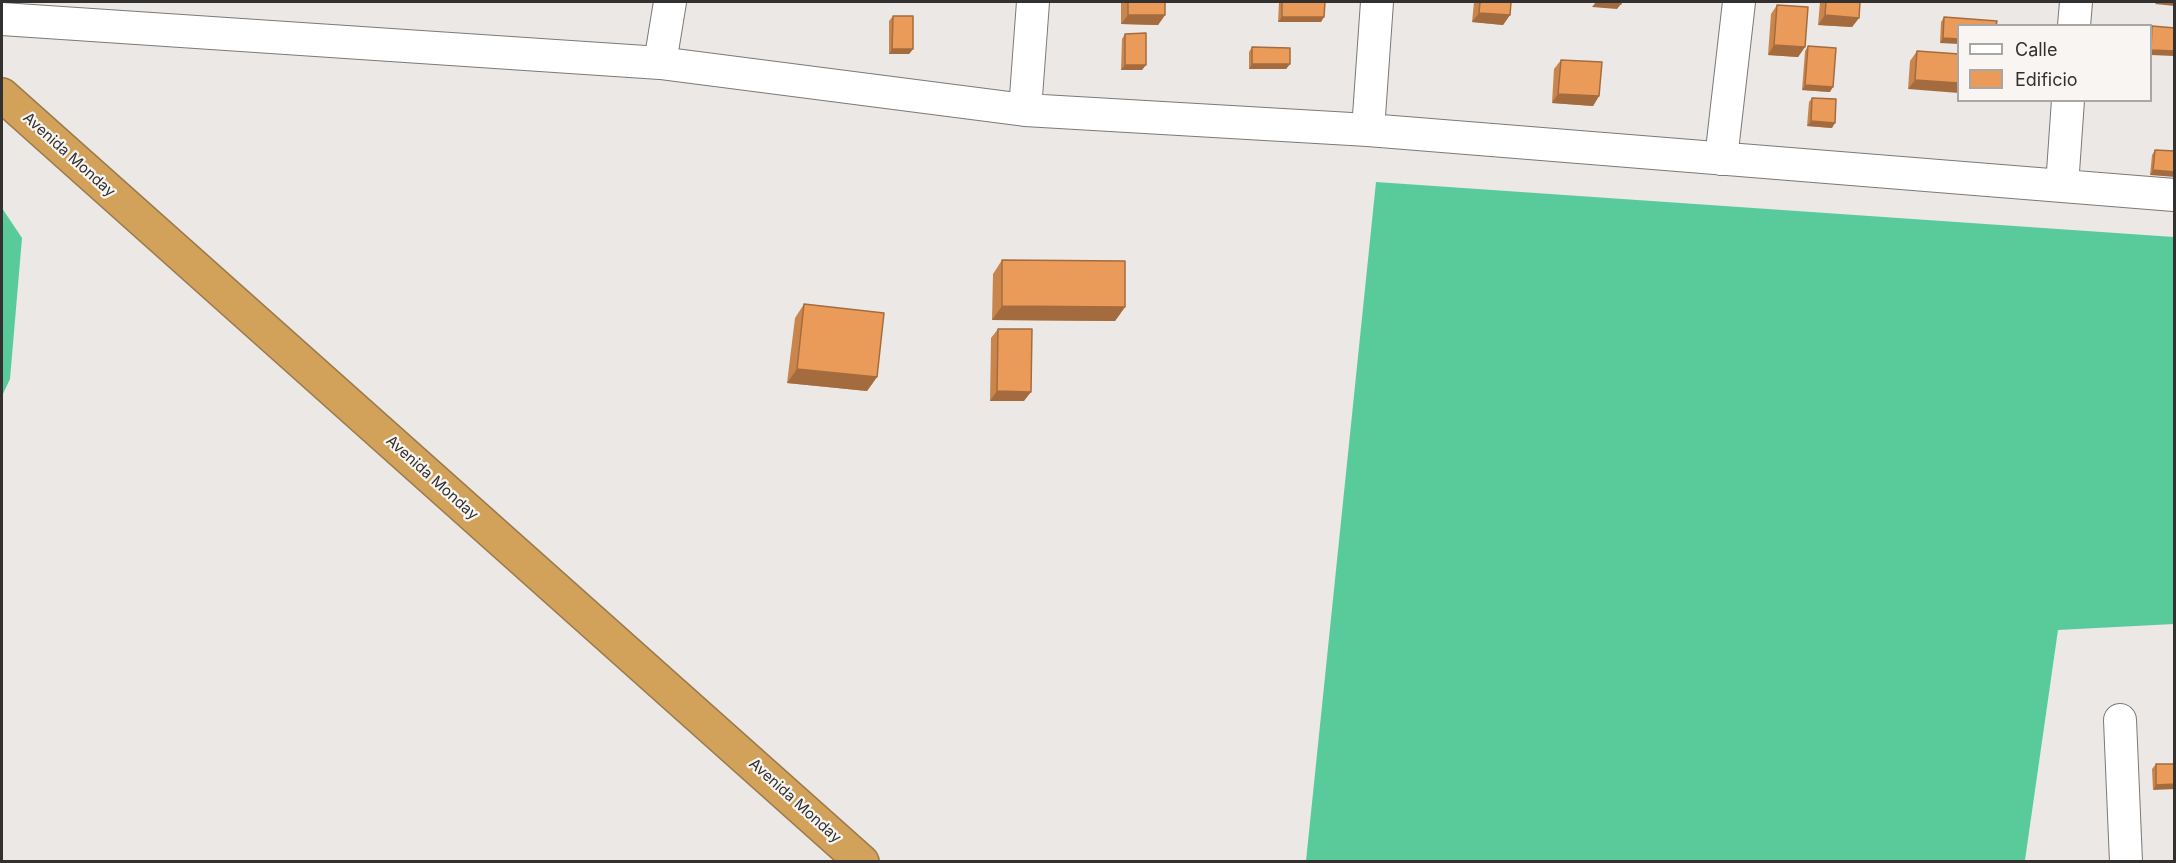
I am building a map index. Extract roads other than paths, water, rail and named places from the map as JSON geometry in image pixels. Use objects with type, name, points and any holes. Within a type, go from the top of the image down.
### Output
[{"type":"highway","name":"Avenida Monday","points":[[2,95],[862,861]]},
{"type":"street","points":[[660,63],[670,2]]},
{"type":"street","points":[[1024,110],[1033,2]]},
{"type":"street","points":[[1368,130],[1377,2]]},
{"type":"street","points":[[1720,159],[1739,2]]},
{"type":"street","points":[[2074,24],[2076,2]]},
{"type":"street","points":[[2,18],[660,63],[1024,110],[1368,130],[2175,195]]},
{"type":"street","points":[[2062,186],[2068,102]]},
{"type":"street","points":[[2120,720],[2126,861]]}]
